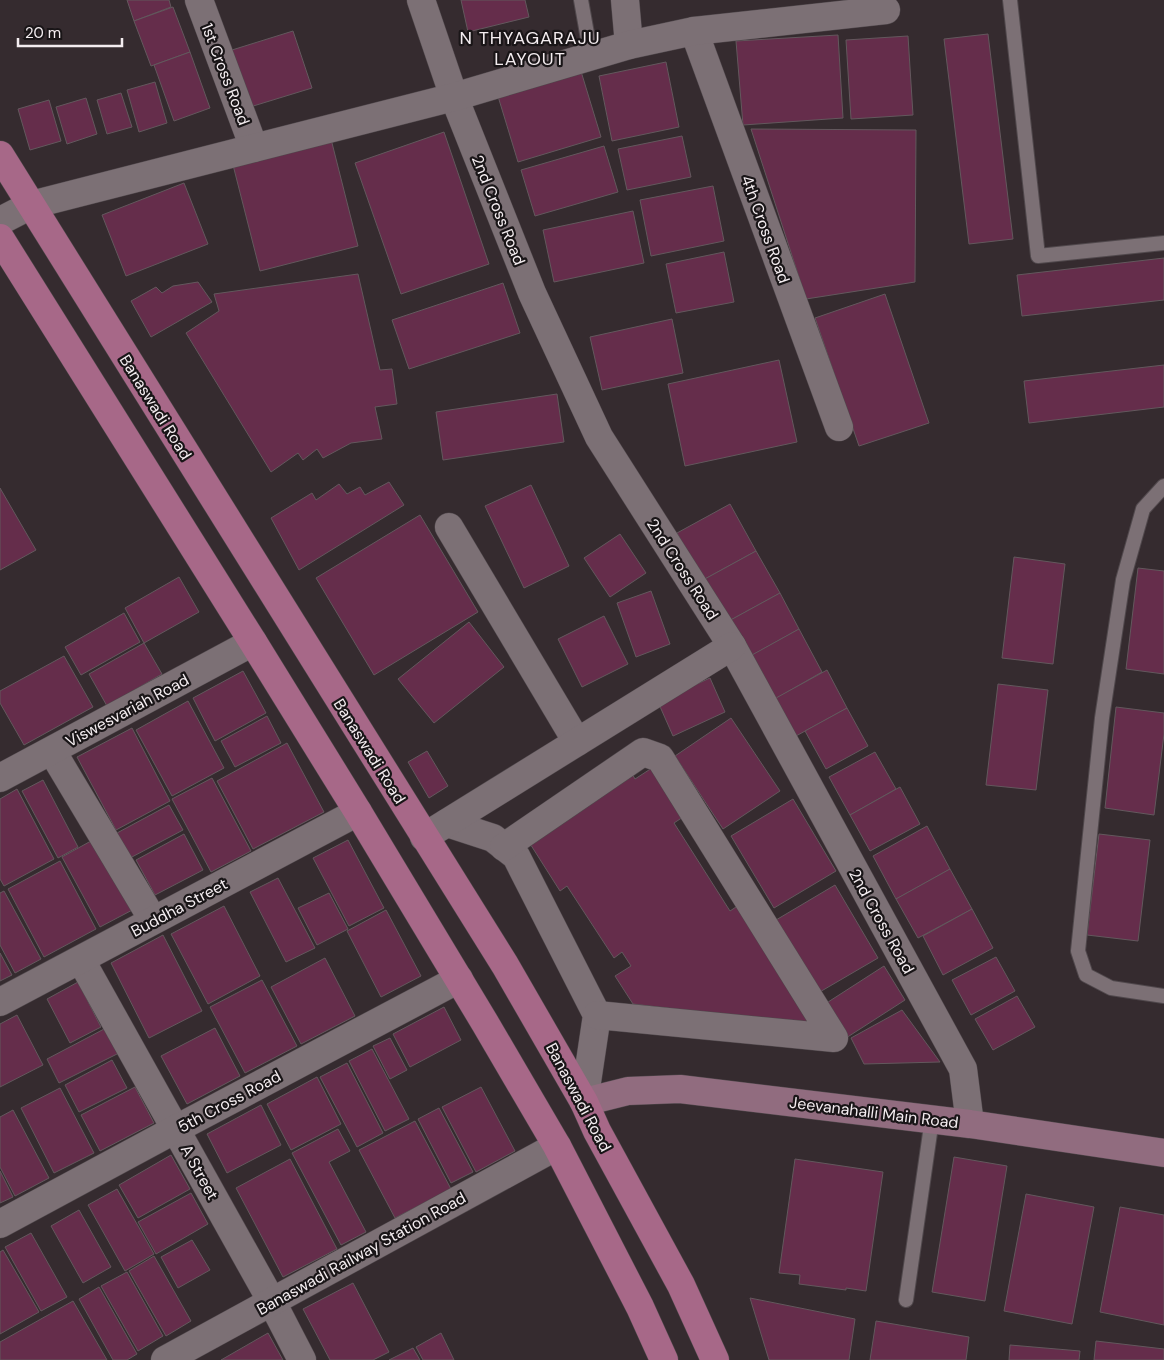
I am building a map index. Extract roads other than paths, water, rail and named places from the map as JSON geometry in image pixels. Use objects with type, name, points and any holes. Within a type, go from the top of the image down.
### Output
[{"type":"main road","name":"Banaswadi Road","points":[[0,155],[505,965],[584,1102],[597,1131],[681,1285],[716,1360]]},
{"type":"main road","points":[[0,238],[253,642],[459,979],[557,1146],[640,1307],[664,1360]]},
{"type":"street","name":"1st Cross Road","points":[[199,0],[254,148]]},
{"type":"street","name":"2nd Cross Road","points":[[421,0],[454,97],[532,293],[599,437],[732,646],[963,1069],[970,1124]]},
{"type":"street","points":[[624,0],[629,45]]},
{"type":"street","points":[[0,221],[31,204],[454,97],[629,45],[694,31],[886,10]]},
{"type":"street","name":"4th Cross Road","points":[[694,31],[839,427]]},
{"type":"street","points":[[449,527],[577,742]]},
{"type":"street","name":"Viswesvariah Road","points":[[0,778],[253,642]]},
{"type":"street","points":[[424,837],[732,646]]},
{"type":"street","points":[[52,751],[153,920]]},
{"type":"street","points":[[504,847],[643,752],[660,758],[834,1038],[597,1015]]},
{"type":"street","name":"Buddha Street","points":[[0,1002],[358,812]]},
{"type":"street","points":[[447,823],[493,838],[516,856],[597,1015],[584,1102]]},
{"type":"street","name":"A Street","points":[[81,960],[272,1302],[302,1360]]},
{"type":"street","name":"5th Cross Road","points":[[0,1224],[459,979]]},
{"type":"street","name":"Jeevanahalli Main Road","points":[[584,1102],[628,1091],[680,1089],[970,1124],[1164,1154]]},
{"type":"street","name":"Banaswadi Railway Station Road","points":[[165,1360],[557,1146]]},
{"type":"lane","points":[[581,0],[591,56]]},
{"type":"lane","points":[[1010,0],[1038,256],[1164,243]]},
{"type":"lane","points":[[1164,486],[1143,509],[1123,580],[1102,718],[1078,951],[1086,976],[1111,988],[1164,996]]},
{"type":"lane","points":[[906,1300],[932,1119]]},
{"type":"district","name":"N THYAGARAJU LAYOUT","points":[[530,48]]}]
